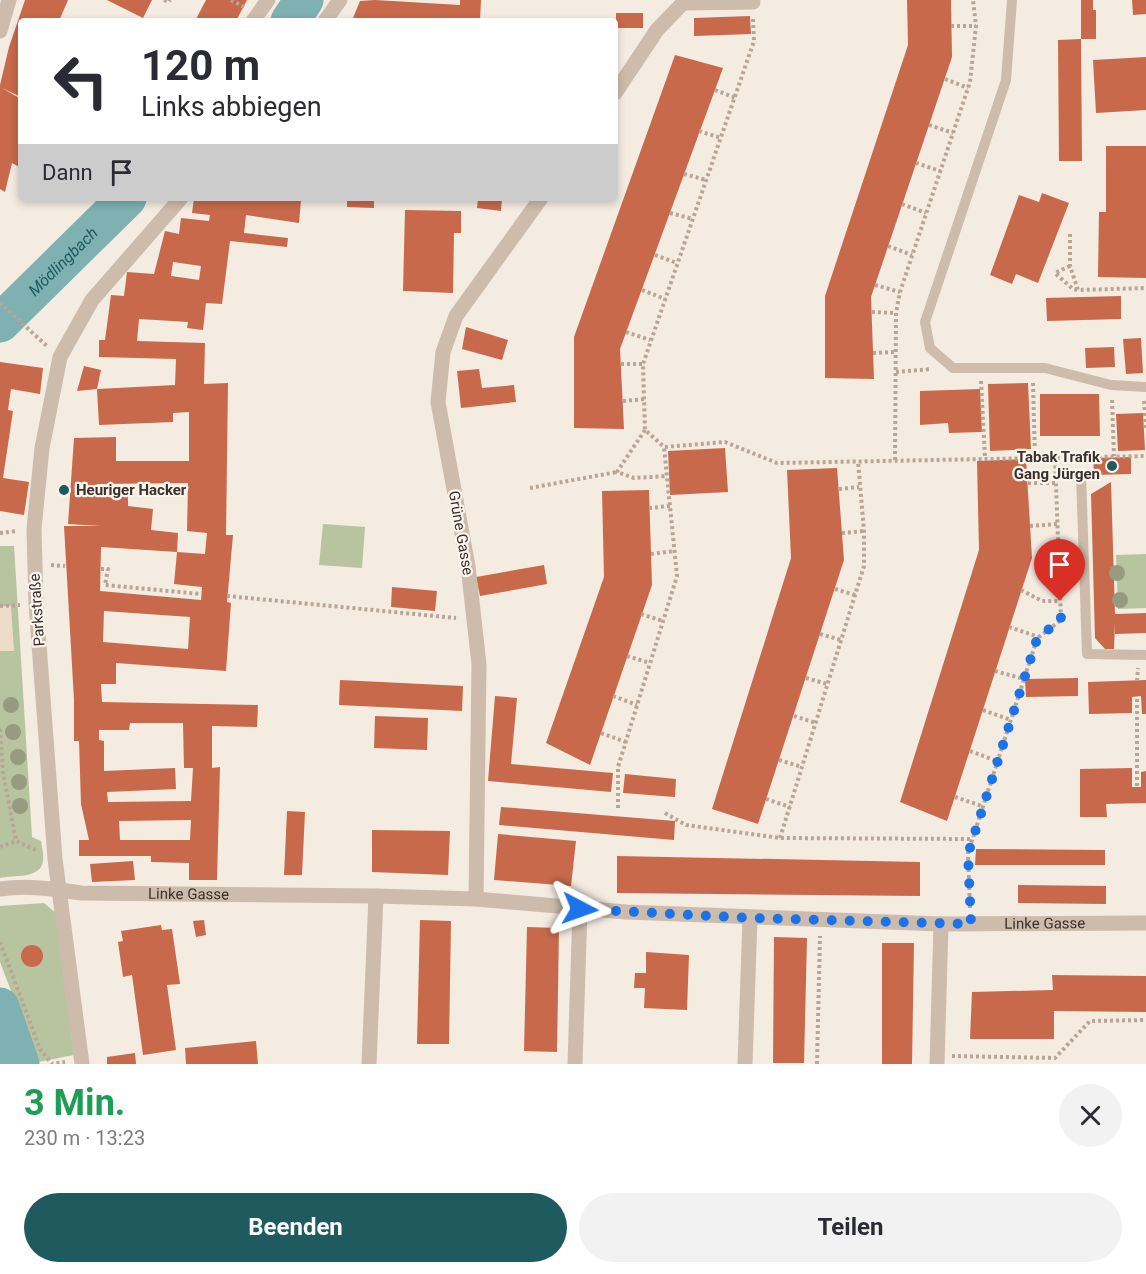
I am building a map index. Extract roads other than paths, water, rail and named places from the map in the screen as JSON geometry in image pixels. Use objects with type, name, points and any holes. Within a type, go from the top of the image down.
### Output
[{"type":"street","points":[[0,31],[9,0]]},
{"type":"street","points":[[255,18],[268,0]]},
{"type":"street","points":[[328,18],[340,0]]},
{"type":"street","points":[[618,88],[657,30],[683,3],[753,2]]},
{"type":"street","name":"Parkstraße","points":[[81,1062],[55,859],[36,604],[34,541],[42,448],[60,357],[92,300],[178,201]]},
{"type":"street","name":"Grüne Gasse","points":[[476,899],[478,664],[467,564],[438,402],[443,352],[456,316],[539,201]]},
{"type":"street","name":"Linke Gasse","points":[[0,890],[11,887],[81,893],[476,899],[580,909],[750,918],[941,924],[1146,923]]},
{"type":"street","points":[[369,1064],[376,896]]},
{"type":"street","points":[[575,1064],[580,909]]},
{"type":"street","points":[[745,1064],[750,918]]},
{"type":"street","points":[[937,1060],[941,924]]},
{"type":"lane","points":[[1012,0],[1006,80],[925,322],[930,348],[953,368],[1045,368],[1111,385],[1145,387]]},
{"type":"lane","points":[[1081,475],[1087,654],[1146,655]]},
{"type":"water","points":[[12,291],[35,310],[0,343],[0,302]]},
{"type":"waterway","name":"Mödlingbach","points":[[292,18],[304,0]]},
{"type":"waterway","name":"Mödlingbach","points":[[0,323],[124,201]]},
{"type":"waterway","name":"Mödlingbach","points":[[0,1007],[20,1064]]},
{"type":"place","name":"Tabak Trafik Gang Jürgen","points":[[1112,466]]},
{"type":"place","name":"Heuriger Hacker","points":[[64,490]]}]
